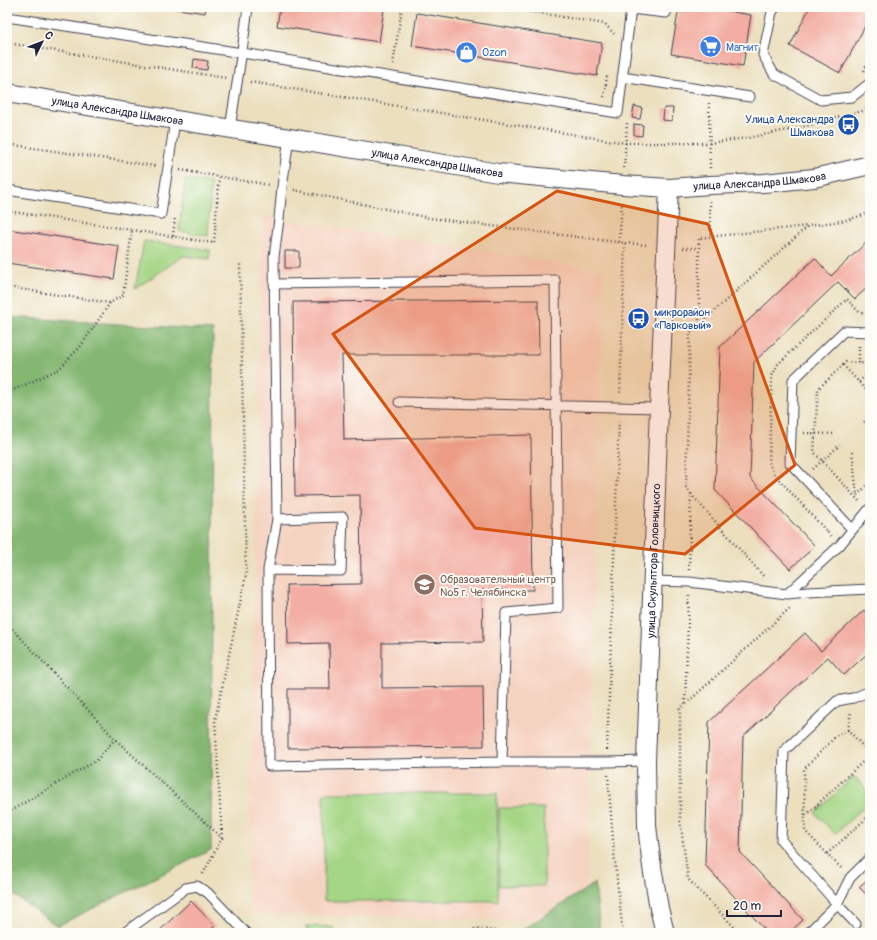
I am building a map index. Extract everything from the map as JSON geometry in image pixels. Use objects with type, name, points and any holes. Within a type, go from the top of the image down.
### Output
[{"type":"street","name":"улица Александра Шмакова","points":[[7,93],[498,173],[624,185],[669,188],[764,183],[814,178],[870,165]]},
{"type":"street","name":"улица Скульптора Головницкого","points":[[665,933],[653,874],[648,833],[646,760],[669,188]]},
{"type":"lane","points":[[230,129],[248,7]]},
{"type":"lane","points":[[620,7],[666,13]]},
{"type":"lane","points":[[7,17],[618,113],[631,9]]},
{"type":"lane","points":[[772,9],[763,55],[774,74],[822,100],[852,96],[870,83]]},
{"type":"lane","points":[[622,77],[750,97]]},
{"type":"lane","points":[[7,190],[161,214],[175,120]]},
{"type":"lane","points":[[289,138],[274,257],[277,519],[268,570],[269,766],[502,762],[607,762],[646,760]]},
{"type":"lane","points":[[274,284],[555,280],[558,608],[506,613],[502,762]]},
{"type":"lane","points":[[852,529],[790,463],[793,380],[844,331],[870,332]]},
{"type":"lane","points":[[400,402],[659,408]]},
{"type":"lane","points":[[783,593],[840,545],[869,509]]},
{"type":"lane","points":[[268,570],[341,571],[343,517],[277,519]]},
{"type":"lane","points":[[652,581],[689,582],[783,593],[870,589]]},
{"type":"lane","points":[[856,924],[781,840],[784,751],[837,701],[853,698],[869,692]]},
{"type":"lane","points":[[808,933],[837,904],[850,878],[870,857]]},
{"type":"lane","points":[[124,933],[186,888],[196,886],[208,893],[246,933]]},
{"type":"path","points":[[391,77],[402,7]]},
{"type":"path","points":[[503,7],[605,24],[614,34],[613,41]]},
{"type":"path","points":[[7,43],[626,143],[710,143],[747,138],[798,128],[870,108]]},
{"type":"path","points":[[863,72],[870,59]]},
{"type":"path","points":[[604,97],[608,69]]},
{"type":"path","points":[[709,91],[711,237]]},
{"type":"path","points":[[7,211],[214,243],[220,176]]},
{"type":"path","points":[[699,325],[699,238],[808,226],[847,220],[870,213]]},
{"type":"path","points":[[783,593],[686,487],[690,333],[808,226]]},
{"type":"path","points":[[7,393],[59,369],[80,347],[110,303],[123,295],[132,230]]},
{"type":"path","points":[[196,886],[222,838],[215,720],[246,575],[240,264]]},
{"type":"path","points":[[7,287],[110,303]]},
{"type":"path","points":[[869,509],[814,452],[818,389],[846,362],[870,364]]},
{"type":"path","points":[[843,365],[870,394]]},
{"type":"path","points":[[859,382],[870,371]]},
{"type":"path","points":[[864,422],[870,416]]},
{"type":"path","points":[[791,432],[836,434]]},
{"type":"path","points":[[804,478],[840,445]]},
{"type":"path","points":[[852,452],[856,496]]},
{"type":"path","points":[[856,496],[870,483]]},
{"type":"path","points":[[685,704],[691,494]]},
{"type":"path","points":[[740,933],[688,879],[680,819],[680,709],[808,592]]},
{"type":"path","points":[[7,623],[115,739],[222,838]]},
{"type":"path","points":[[848,730],[853,698]]},
{"type":"path","points":[[805,816],[870,755],[848,730]]},
{"type":"path","points":[[848,730],[837,735],[804,769],[805,830],[850,878]]},
{"type":"path","points":[[7,814],[97,760],[115,739]]},
{"type":"path","points":[[827,854],[870,814]]},
{"type":"path","points":[[467,933],[476,928],[507,933]]},
{"type":"highlighted area","points":[[557,191],[708,224],[795,465],[685,554],[475,528],[333,334]]},
{"type":"shaded area","name":"Образовательный центр №5 г. Челябинска","points":[[263,216],[603,270],[589,762],[587,922],[247,914]]},
{"type":"green space","points":[[185,180],[211,183],[208,236],[179,231]]},
{"type":"green space","points":[[144,241],[210,250],[209,259],[183,256],[135,289]]},
{"type":"green space","points":[[7,317],[213,330],[211,850],[57,926],[7,890]]},
{"type":"green space","points":[[854,776],[870,794],[870,801],[835,834],[815,813]]},
{"type":"green space","points":[[324,793],[497,793],[498,901],[324,901]]},
{"type":"green space","points":[[499,808],[544,808],[544,886],[499,886]]},
{"type":"green space","points":[[595,883],[600,933],[517,933]]},
{"type":"green space","points":[[305,926],[333,927],[334,933],[310,933]]},
{"type":"building","points":[[171,7],[206,7],[205,13]]},
{"type":"building","points":[[280,7],[374,7],[384,9],[379,42],[277,26]]},
{"type":"building","points":[[679,7],[705,7],[751,15],[743,66],[671,54]]},
{"type":"building","points":[[810,7],[857,7],[870,14],[870,17],[840,73],[790,46]]},
{"type":"building","points":[[417,13],[602,43],[597,76],[412,46]]},
{"type":"building","points":[[194,59],[208,61],[207,70],[193,68]]},
{"type":"building","points":[[634,106],[642,108],[640,119],[632,118]]},
{"type":"building","points":[[664,108],[673,108],[672,121],[663,120]]},
{"type":"building","points":[[856,117],[857,121],[846,125],[845,120]]},
{"type":"building","points":[[634,124],[643,125],[642,136],[634,135]]},
{"type":"building","points":[[7,229],[119,246],[114,279],[7,263]]},
{"type":"building","points":[[870,239],[870,285],[855,299],[838,282],[754,362],[750,478],[815,546],[790,569],[715,490],[720,347],[815,258],[831,276]]},
{"type":"building","points":[[285,251],[299,251],[299,268],[285,268]]},
{"type":"building","points":[[538,300],[539,355],[342,355],[344,440],[531,435],[533,590],[482,590],[483,642],[382,643],[382,688],[483,687],[484,746],[288,748],[288,689],[330,689],[329,643],[288,644],[287,585],[361,584],[360,495],[295,496],[293,302]]},
{"type":"building","points":[[864,610],[870,617],[870,651],[844,675],[828,657],[743,737],[740,852],[803,920],[789,933],[768,933],[705,865],[709,722],[805,633],[821,651]]},
{"type":"building","points":[[870,877],[870,898],[859,887]]},
{"type":"building","points":[[191,901],[215,926],[207,933],[157,933]]},
{"type":"place","name":"Магнит","points":[[710,47]]},
{"type":"place","name":"Ozon","points":[[467,52]]},
{"type":"place","name":"Улица Александра Шмакова","points":[[849,125]]},
{"type":"place","name":"микрорайон «Парковый»","points":[[638,318]]},
{"type":"place","name":"Образовательный центр №5 г. Челябинска","points":[[424,585]]}]
